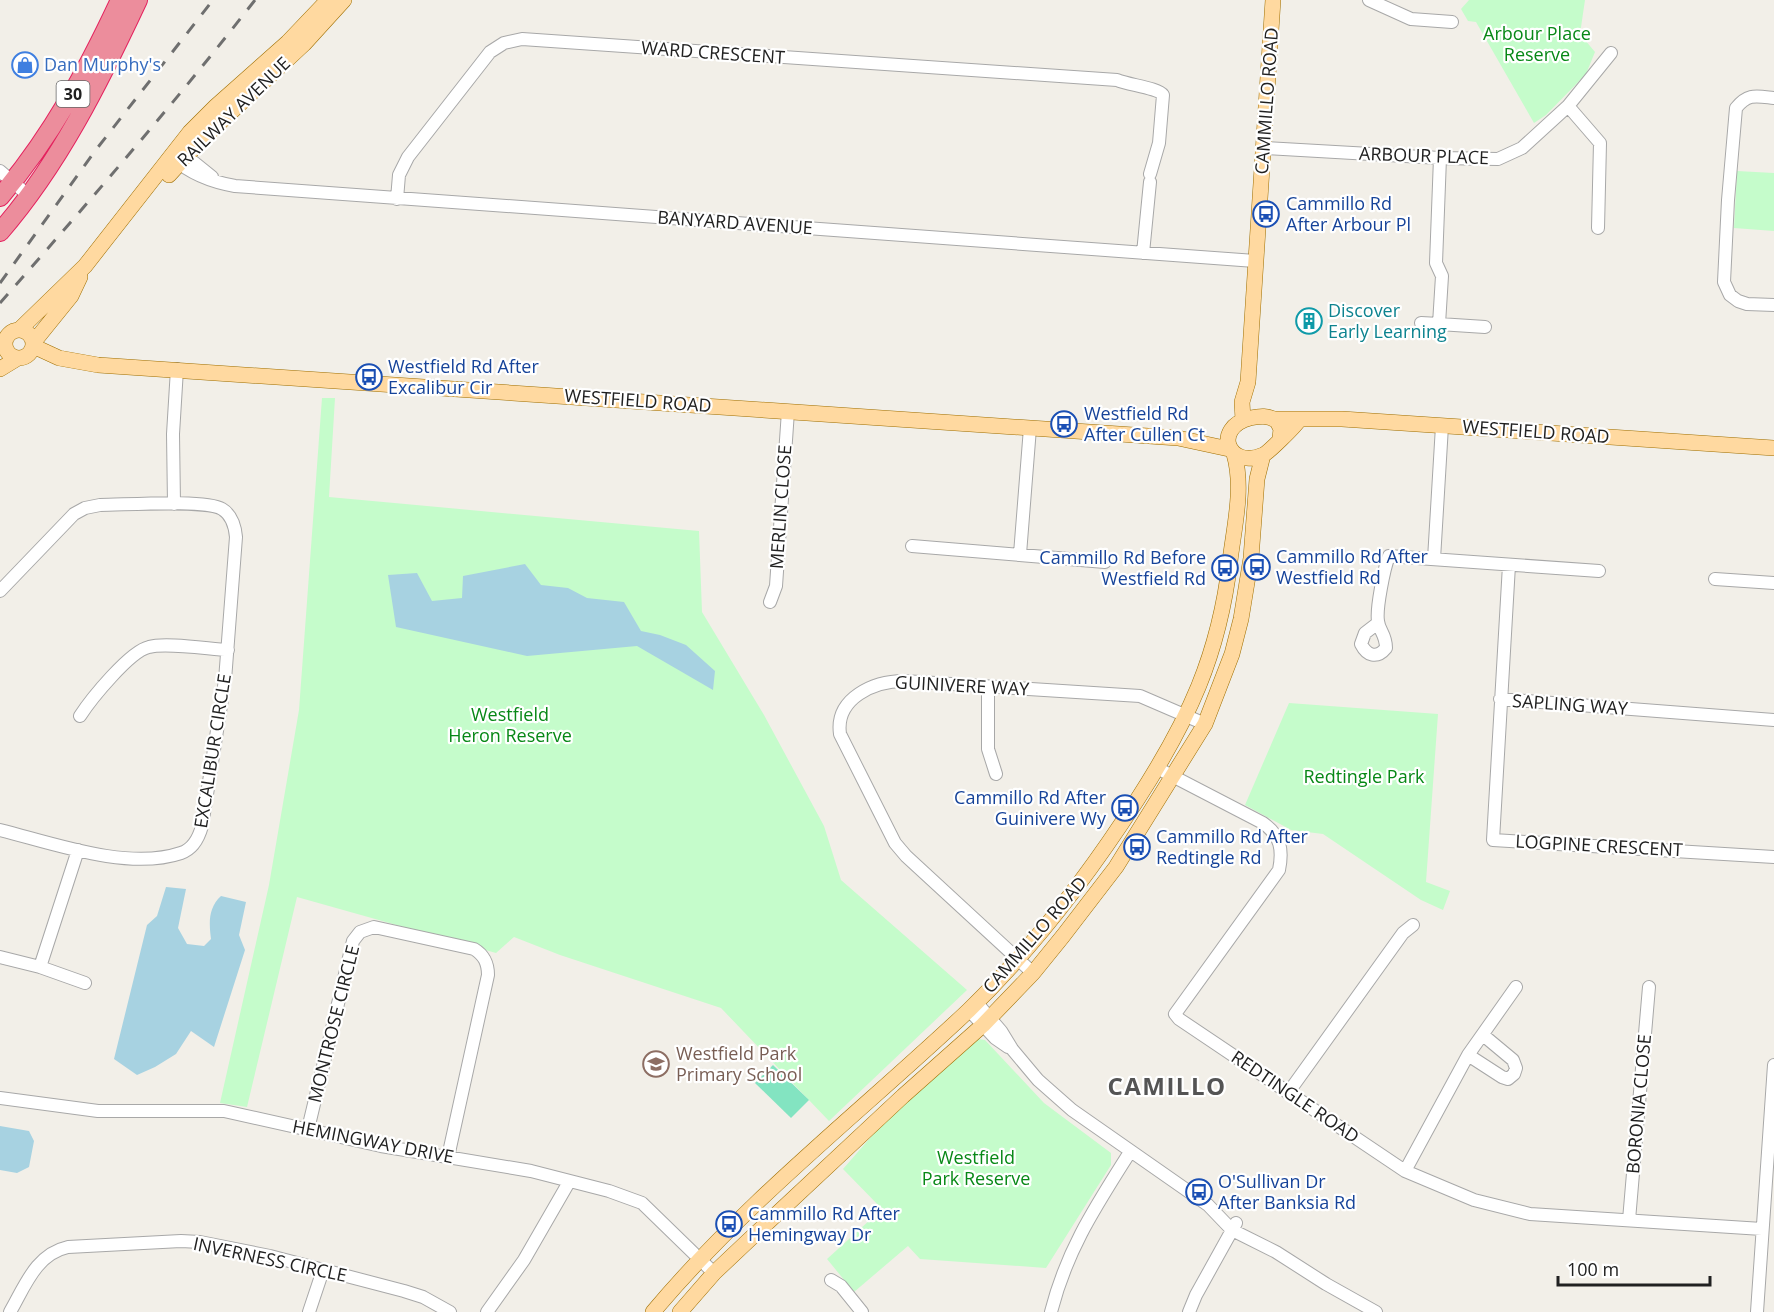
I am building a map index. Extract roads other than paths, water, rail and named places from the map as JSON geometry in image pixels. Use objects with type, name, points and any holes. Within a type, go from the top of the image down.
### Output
[{"type":"highway","name":"30","points":[[3,188],[61,115],[120,0]]},
{"type":"highway","name":"30","points":[[0,232],[23,203],[89,100],[138,0]]},
{"type":"main road","name":"RAILWAY AVENUE","points":[[179,156],[190,132],[293,38],[328,0]]},
{"type":"main road","name":"RAILWAY AVENUE","points":[[85,266],[71,296],[19,351],[8,336],[19,330],[85,266],[121,221],[150,195],[179,156],[304,44],[344,0]]},
{"type":"main road","name":"CAMMILLO ROAD","points":[[1243,420],[1242,402],[1248,382],[1273,0]]},
{"type":"main road","points":[[216,106],[220,109],[226,108],[265,79]]},
{"type":"main road","name":"WESTFIELD ROAD","points":[[19,330],[29,333],[19,351],[98,364],[1178,438],[1230,433]]},
{"type":"main road","points":[[0,369],[19,351]]},
{"type":"main road","name":"CAMMILLO ROAD","points":[[1248,382],[1267,417]]},
{"type":"main road","points":[[1280,438],[1280,427],[1267,417],[1243,420],[1230,433],[1227,440],[1232,452],[1248,458],[1263,455],[1274,447],[1299,420]]},
{"type":"main road","name":"WESTFIELD ROAD","points":[[1267,417],[1299,420],[1342,419],[1774,448]]},
{"type":"main road","name":"WESTFIELD ROAD","points":[[1178,438],[1232,452]]},
{"type":"main road","name":"CAMMILLO ROAD","points":[[653,1312],[747,1212],[973,1006],[1074,893],[1157,768],[1187,715],[1208,665],[1228,582],[1239,479],[1232,452]]},
{"type":"main road","name":"CAMMILLO ROAD","points":[[680,1312],[714,1273],[986,1021],[1033,973],[1116,867],[1205,724],[1237,638],[1251,558],[1257,479],[1263,455]]},
{"type":"street","points":[[1369,0],[1411,19],[1452,22]]},
{"type":"street","name":"WARD CRESCENT","points":[[397,199],[399,175],[408,157],[490,52],[512,40],[1117,81],[1134,87],[1156,89],[1163,94],[1159,143],[1150,178],[1143,253]]},
{"type":"street","name":"ARBOUR PLACE","points":[[1264,148],[1498,159],[1522,148],[1568,106],[1611,53]]},
{"type":"street","points":[[1774,98],[1752,96],[1742,100],[1736,108],[1724,282],[1730,295],[1738,301],[1747,304],[1774,305]]},
{"type":"street","points":[[1568,106],[1600,143],[1598,228]]},
{"type":"street","name":"BANYARD AVENUE","points":[[179,156],[215,180],[235,186],[1255,261]]},
{"type":"street","points":[[1439,324],[1442,276],[1436,263],[1440,158]]},
{"type":"street","points":[[3,188],[23,203]]},
{"type":"street","points":[[3,188],[23,203]]},
{"type":"street","points":[[1421,323],[1485,327]]},
{"type":"street","points":[[174,504],[173,435],[177,369]]},
{"type":"street","name":"MERLIN CLOSE","points":[[770,602],[776,586],[788,411]]},
{"type":"street","points":[[1434,559],[1442,426]]},
{"type":"street","points":[[1020,554],[1030,428]]},
{"type":"street","name":"EXCALIBUR CIRCLE","points":[[0,591],[80,509],[100,505],[217,506],[227,513],[232,521],[236,537],[228,650],[202,826],[194,843],[182,853],[148,858],[111,857],[0,830]]},
{"type":"street","points":[[912,546],[1105,562]]},
{"type":"street","points":[[1378,623],[1384,568],[1389,556],[1599,571]]},
{"type":"street","name":"SAPLING WAY","points":[[1509,565],[1500,699],[1774,720]]},
{"type":"street","points":[[1714,579],[1774,583]]},
{"type":"street","points":[[80,716],[89,702],[133,656],[145,648],[160,645],[228,650]]},
{"type":"street","name":"GUINIVERE WAY","points":[[1033,973],[900,849],[890,834],[840,734],[842,711],[850,700],[867,690],[885,682],[904,681],[1140,696],[1205,724]]},
{"type":"street","points":[[988,687],[988,749],[996,774]]},
{"type":"street","name":"LOGPINE CRESCENT","points":[[1500,699],[1492,840],[1774,856]]},
{"type":"street","name":"REDTINGLE ROAD","points":[[1157,768],[1263,823],[1275,836],[1282,854],[1279,870],[1175,1014],[1179,1019],[1405,1171],[1474,1200],[1530,1214],[1762,1229]]},
{"type":"street","points":[[40,967],[78,850]]},
{"type":"street","points":[[1288,1093],[1403,933],[1413,925]]},
{"type":"street","name":"MONTROSE CIRCLE","points":[[308,1129],[353,941],[360,932],[374,927],[474,949],[480,952],[487,962],[488,975],[448,1157]]},
{"type":"street","points":[[0,957],[85,982]]},
{"type":"street","points":[[1405,1171],[1468,1055],[1516,987]]},
{"type":"street","name":"BORONIA CLOSE","points":[[1629,1220],[1649,987]]},
{"type":"street","points":[[973,1006],[986,1021],[1001,1031],[1012,1049],[1038,1080],[1059,1100],[1208,1205],[1221,1210],[1239,1229],[1263,1238],[1276,1252],[1376,1312]]},
{"type":"street","points":[[1468,1055],[1502,1077],[1508,1079],[1514,1074],[1516,1068],[1513,1060],[1483,1035]]},
{"type":"street","points":[[1757,1312],[1774,1065]]},
{"type":"street","name":"HEMINGWAY DRIVE","points":[[0,1098],[98,1110],[224,1110],[381,1146],[531,1171],[609,1191],[642,1203],[714,1273]]},
{"type":"street","points":[[1051,1312],[1062,1273],[1074,1244],[1130,1152]]},
{"type":"street","points":[[487,1312],[524,1260],[569,1182]]},
{"type":"street","points":[[1190,1312],[1196,1295],[1214,1266],[1228,1252],[1239,1229]]},
{"type":"street","name":"INVERNESS CIRCLE","points":[[9,1312],[42,1260],[52,1252],[68,1246],[181,1241],[200,1242],[270,1256],[413,1293],[450,1312]]},
{"type":"street","points":[[309,1312],[323,1270]]},
{"type":"street","points":[[831,1280],[841,1286],[862,1312]]},
{"type":"water","points":[[525,564],[541,585],[568,588],[587,598],[624,602],[641,631],[660,635],[686,645],[715,671],[713,690],[637,646],[527,656],[396,627],[388,575],[417,573],[432,601],[462,598],[463,576]]},
{"type":"water","points":[[166,887],[186,889],[178,928],[187,944],[204,946],[211,939],[212,911],[221,896],[246,902],[239,935],[245,950],[214,1047],[191,1031],[176,1054],[137,1075],[114,1059],[147,925],[157,916]]},
{"type":"water","points":[[0,1126],[29,1131],[34,1141],[29,1167],[17,1173],[0,1170]]},
{"type":"railway","points":[[0,283],[95,151],[213,0]]},
{"type":"railway","points":[[0,303],[162,115],[255,0]]},
{"type":"place","name":"Dan Murphy's","points":[[25,65]]},
{"type":"place","name":"Cammillo Rd After Arbour Pl","points":[[1266,214]]},
{"type":"place","name":"Discover Early Learning","points":[[1309,321]]},
{"type":"place","name":"Westfield Rd After Excalibur Cir","points":[[369,377]]},
{"type":"place","name":"Westfield Rd After Cullen Ct","points":[[1064,424]]},
{"type":"place","name":"Cammillo Rd After Westfield Rd","points":[[1257,567]]},
{"type":"place","name":"Cammillo Rd Before Westfield Rd","points":[[1225,568]]},
{"type":"place","name":"Cammillo Rd After Guinivere Wy","points":[[1125,808]]},
{"type":"place","name":"Cammillo Rd After Redtingle Rd","points":[[1137,847]]},
{"type":"place","name":"Westfield Park Primary School","points":[[656,1064]]},
{"type":"place","name":"O'Sullivan Dr After Banksia Rd","points":[[1199,1192]]},
{"type":"place","name":"Cammillo Rd After Hemingway Dr","points":[[729,1224]]},
{"type":"district","name":"CAMILLO","points":[[1167,1087]]},
{"type":"park label","name":"Arbour Place Reserve","points":[[1537,44]]},
{"type":"park label","name":"Westfield Heron Reserve","points":[[510,725]]},
{"type":"park label","name":"Redtingle Park","points":[[1364,777]]},
{"type":"park label","name":"Westfield Park Reserve","points":[[976,1168]]}]
